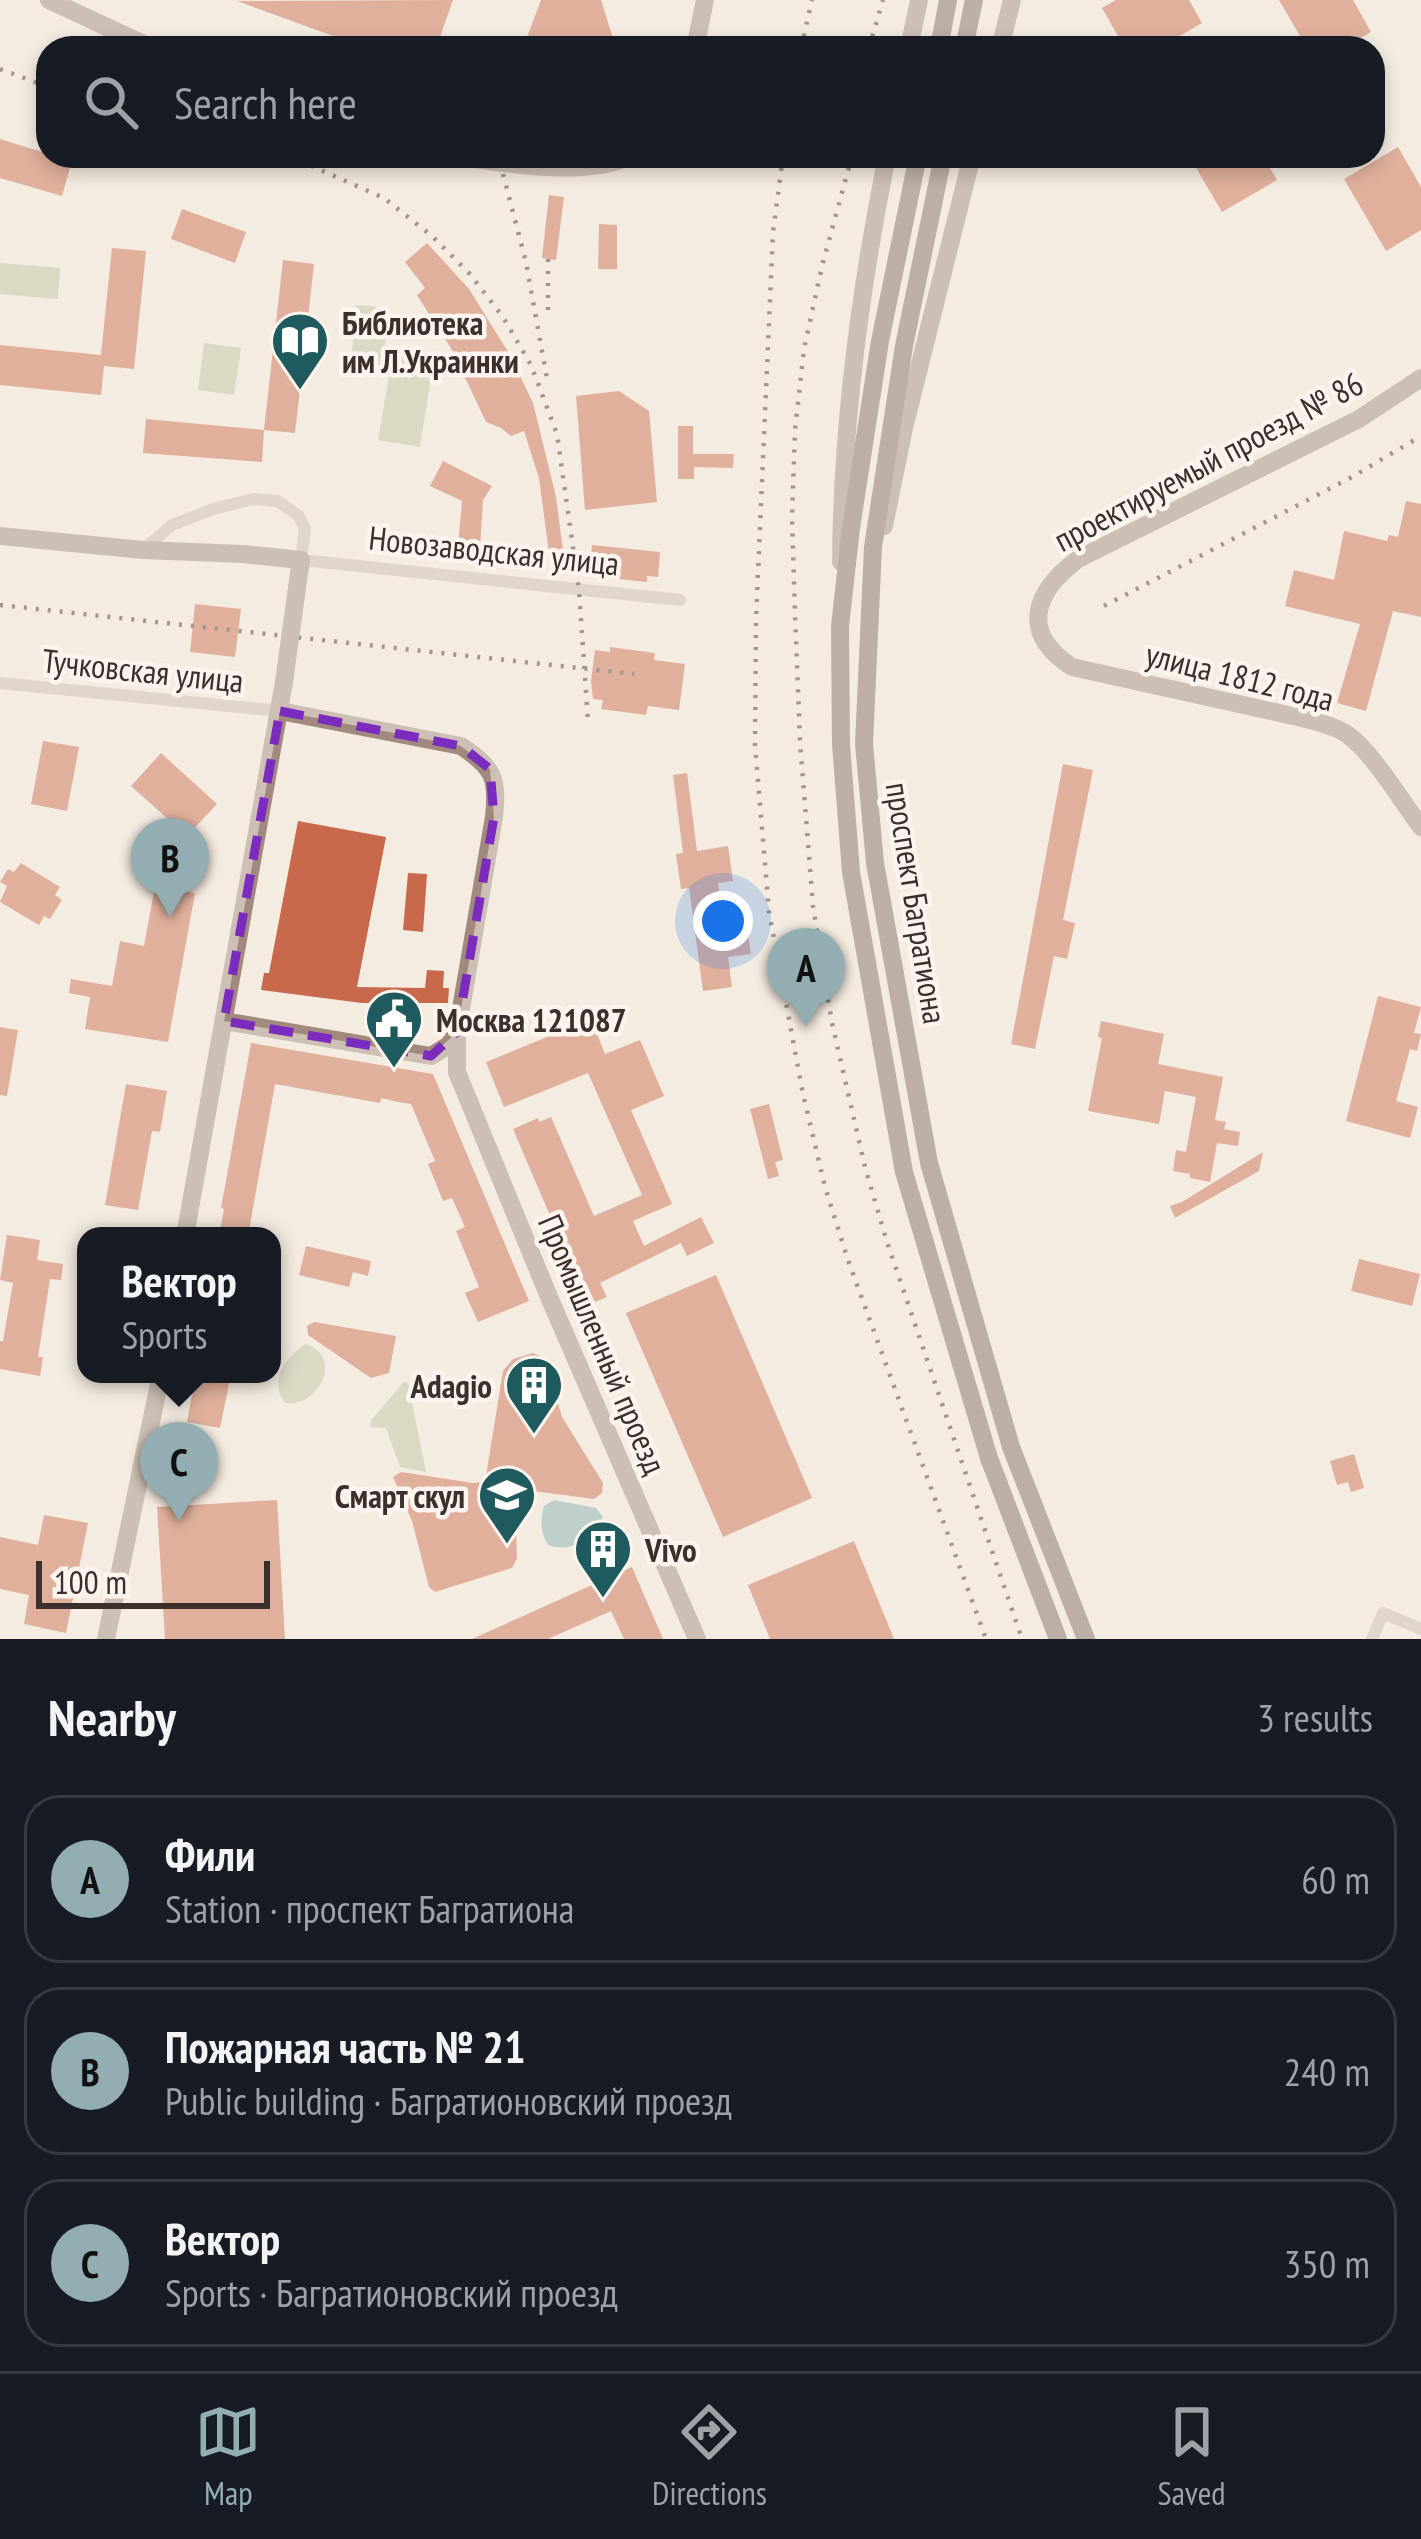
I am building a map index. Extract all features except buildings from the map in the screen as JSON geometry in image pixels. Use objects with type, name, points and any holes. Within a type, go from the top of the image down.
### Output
[{"type":"main road","points":[[941,36],[948,0]]},
{"type":"main road","points":[[966,36],[974,0]]},
{"type":"main road","name":"проспект Багратиона","points":[[916,168],[876,364],[840,626],[841,744],[851,872],[904,1172],[989,1458],[1058,1639]]},
{"type":"main road","name":"проспект Багратиона","points":[[941,168],[904,346],[873,547],[864,744],[875,863],[929,1163],[1011,1447],[1086,1639]]},
{"type":"street","points":[[50,0],[126,36]]},
{"type":"street","points":[[697,36],[704,0]]},
{"type":"street","points":[[912,36],[919,0]]},
{"type":"street","points":[[1003,36],[1012,0]]},
{"type":"street","points":[[840,626],[850,375],[885,168]]},
{"type":"street","points":[[869,601],[904,428],[969,168]]},
{"type":"street","name":"проектируемый проезд № 86","points":[[1072,667],[1052,654],[1037,614],[1056,576],[1078,559],[1359,419],[1421,378]]},
{"type":"street","points":[[143,550],[172,525],[253,499],[277,501],[299,516],[305,530],[280,711],[187,1227]]},
{"type":"street","name":"Новозаводская улица","points":[[0,536],[244,554],[680,600]]},
{"type":"street","name":"улица 1812 года","points":[[1072,667],[1325,724],[1349,736],[1365,752],[1421,827]]},
{"type":"street","name":"Тучковская улица","points":[[0,683],[280,711]]},
{"type":"street","name":"Промышленный проезд","points":[[280,711],[461,746],[490,770],[497,789],[494,818],[457,1032],[457,1072],[697,1639]]},
{"type":"street","points":[[224,1021],[431,1056],[457,1072]]},
{"type":"street","points":[[431,1056],[449,1045],[457,1032]]},
{"type":"street","points":[[106,1639],[159,1383]]},
{"type":"street","points":[[1372,1639],[1382,1613],[1421,1629]]},
{"type":"highlighted area","points":[[280,711],[461,746],[490,769],[494,817],[457,1032],[431,1056],[224,1021]]},
{"type":"green space","points":[[0,263],[60,268],[58,299],[0,294]]},
{"type":"green space","points":[[356,305],[388,308],[383,368],[351,365]]},
{"type":"green space","points":[[204,343],[241,348],[234,395],[198,390]]},
{"type":"green space","points":[[394,347],[435,353],[420,447],[378,440]]},
{"type":"green space","points":[[305,1344],[317,1350],[325,1369],[323,1380],[308,1398],[285,1403],[278,1383],[291,1356]]},
{"type":"green space","points":[[404,1382],[408,1383],[426,1472],[400,1467],[386,1428],[370,1427]]},
{"type":"water","points":[[554,1500],[596,1508],[603,1517],[581,1543],[548,1545],[542,1516],[544,1506]]},
{"type":"railway","points":[[804,36],[812,0]]},
{"type":"railway","points":[[872,36],[883,0]]},
{"type":"railway","points":[[0,69],[36,82]]},
{"type":"railway","points":[[316,168],[384,198],[432,236],[503,317],[531,365],[557,434],[579,590],[588,721]]},
{"type":"railway","points":[[781,168],[773,232],[756,619],[755,745],[769,912],[825,1187],[986,1639]]},
{"type":"railway","points":[[849,168],[804,349],[795,430],[795,613],[813,906],[832,1023],[865,1167],[1022,1639]]},
{"type":"railway","points":[[503,174],[526,262],[547,379]]},
{"type":"railway","points":[[548,259],[548,313]]},
{"type":"railway","points":[[1104,606],[1421,436]]},
{"type":"railway","points":[[0,605],[634,674]]},
{"type":"place","name":"Библиотека им Л.Украинки","points":[[300,392]]},
{"type":"place","name":"Пожарная часть № 21","points":[[170,917]]},
{"type":"place","name":"Фили","points":[[806,1027]]},
{"type":"place","name":"Москва 121087","points":[[394,1070]]},
{"type":"place","name":"Adagio","points":[[534,1436]]},
{"type":"place","name":"Вектор","points":[[179,1521]]},
{"type":"place","name":"Смарт скул","points":[[507,1546]]},
{"type":"place","name":"Vivo","points":[[603,1600]]}]
